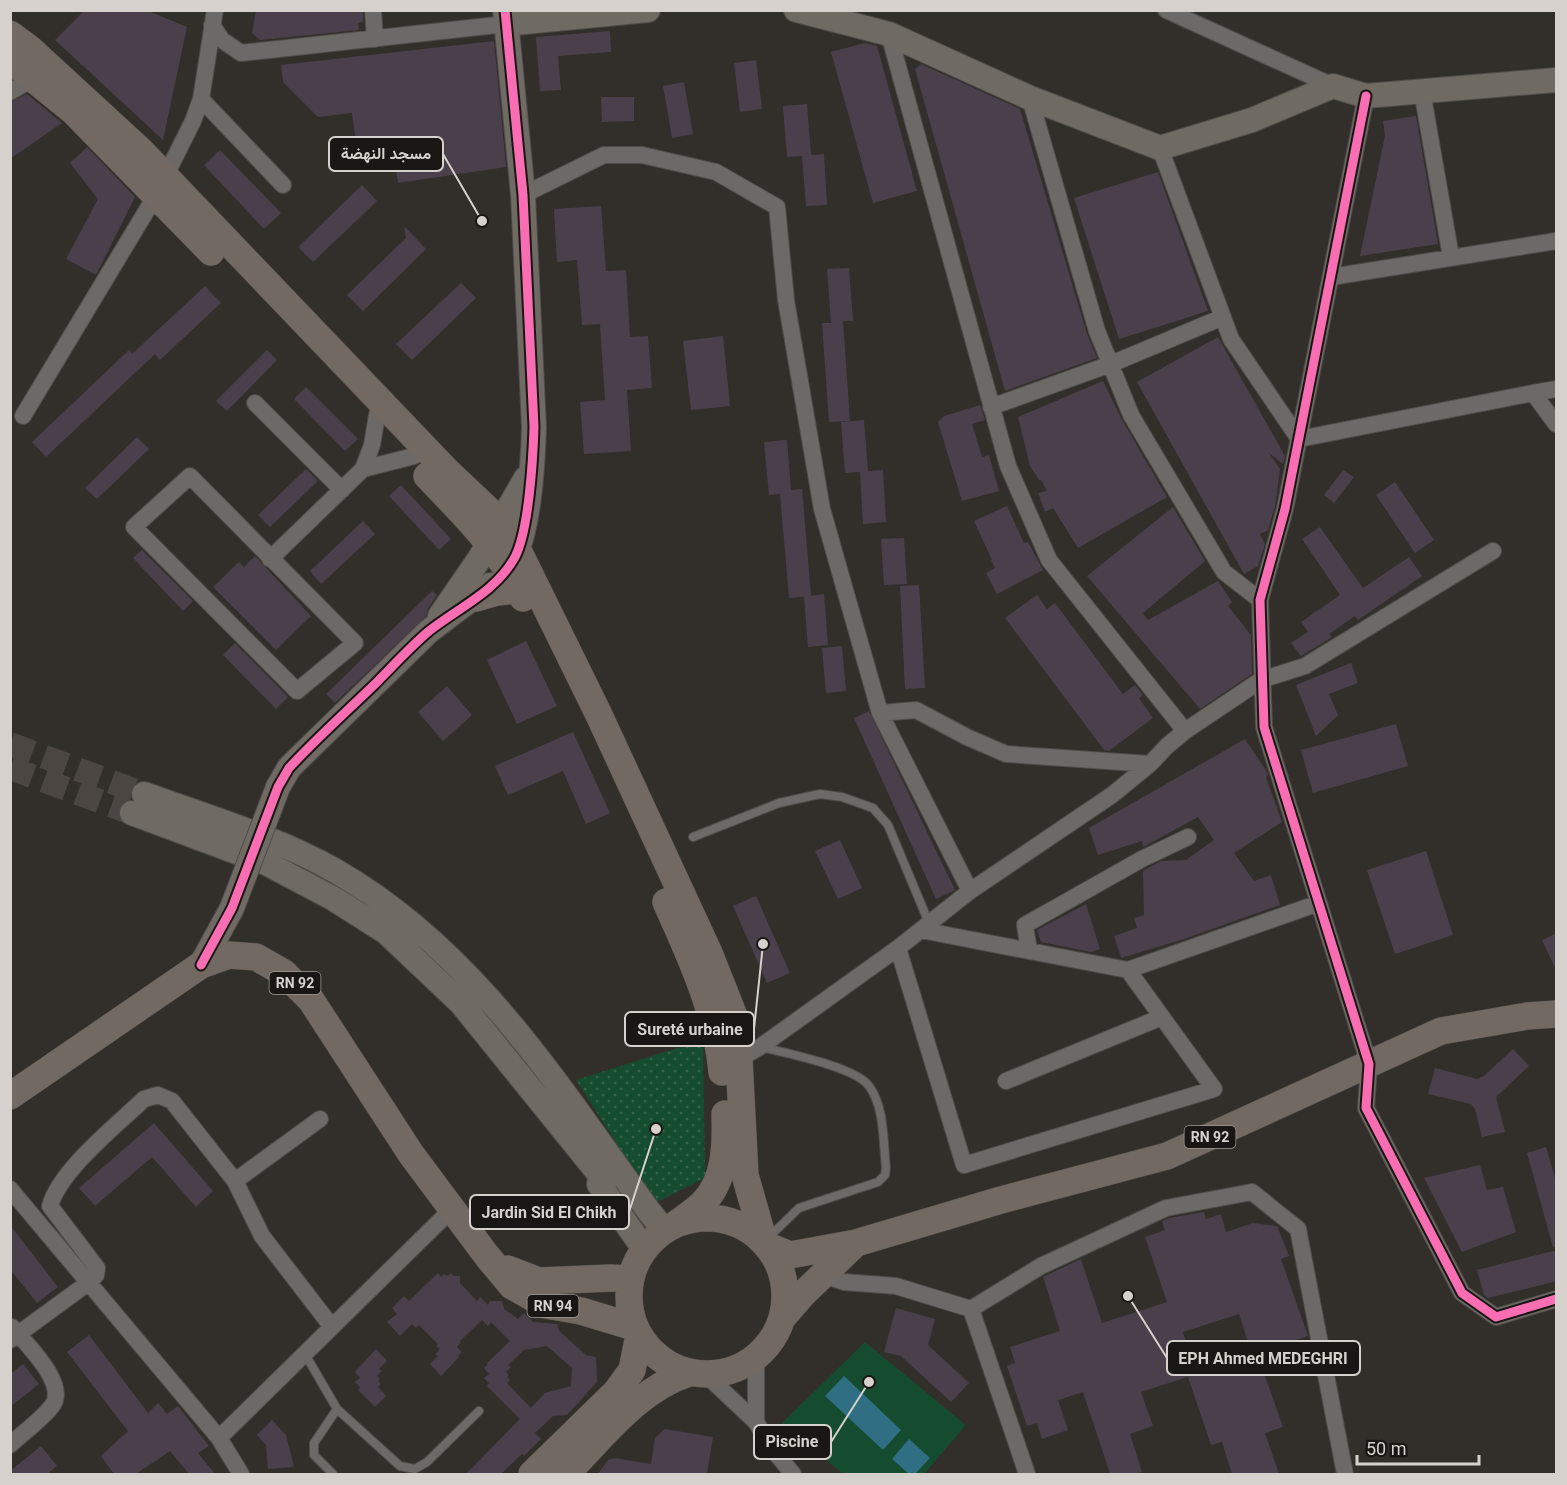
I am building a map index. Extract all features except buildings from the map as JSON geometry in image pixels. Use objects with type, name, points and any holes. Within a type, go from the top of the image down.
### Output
[{"type":"main road","points":[[10,34],[31,80]]},
{"type":"main road","points":[[10,60],[31,80],[73,111],[161,186],[495,532],[515,569],[591,719],[680,912],[718,1037],[724,1086],[726,1141],[720,1178],[704,1203],[644,1249],[630,1279],[629,1303],[637,1331],[648,1348],[660,1359],[674,1367],[697,1374]]},
{"type":"main road","points":[[476,598],[497,592],[515,569]]},
{"type":"main road","points":[[515,569],[591,719]]},
{"type":"main road","points":[[566,1474],[637,1401],[672,1378],[724,1373],[741,1367],[756,1358],[773,1340],[783,1317],[786,1292],[781,1268],[766,1244],[745,1174],[750,1053],[709,953],[680,912]]},
{"type":"main road","name":"RN 92","points":[[10,1096],[201,965],[229,955],[256,957],[284,973],[311,1000],[411,1154],[487,1256]]},
{"type":"main road","name":"RN 92","points":[[856,1243],[1001,1200],[1167,1156],[1441,1031],[1527,1016],[1557,1014]]},
{"type":"main road","points":[[670,1227],[699,1218],[723,1219],[745,1228],[766,1244],[790,1255],[856,1243]]},
{"type":"main road","points":[[783,1317],[856,1243]]},
{"type":"main road","name":"RN 94","points":[[487,1256],[507,1269],[539,1281],[630,1279]]},
{"type":"main road","name":"RN 94","points":[[487,1256],[512,1286],[546,1305],[581,1311],[637,1331]]},
{"type":"main road","points":[[532,1474],[616,1392],[632,1370],[637,1331]]},
{"type":"street","points":[[373,10],[375,39]]},
{"type":"street","points":[[796,10],[889,34],[1030,98],[1160,148],[1252,120],[1333,86]]},
{"type":"street","points":[[1166,10],[1333,86],[1366,96],[1557,80]]},
{"type":"street","points":[[213,18],[222,40],[241,53],[375,39],[505,17],[642,11]]},
{"type":"street","points":[[505,17],[523,195],[534,427],[531,471],[515,569]]},
{"type":"street","points":[[23,416],[161,186],[201,99],[213,18]]},
{"type":"street","points":[[889,34],[1008,466],[1049,560],[1185,731]]},
{"type":"street","points":[[1422,91],[1451,257]]},
{"type":"street","points":[[1366,96],[1285,509],[1260,600],[1264,727],[1370,1064],[1366,1108],[1462,1293],[1496,1317],[1557,1299]]},
{"type":"street","points":[[1030,98],[1097,331],[1131,415],[1224,572],[1260,600]]},
{"type":"street","points":[[201,99],[283,185]]},
{"type":"street","points":[[1160,148],[1231,339],[1299,439]]},
{"type":"street","points":[[523,195],[604,155],[642,155],[716,172],[777,207],[786,300],[822,509],[880,713],[970,891]]},
{"type":"street","points":[[1331,277],[1557,241]]},
{"type":"street","points":[[991,407],[1111,364],[1223,317]]},
{"type":"street","points":[[1299,439],[1557,389]]},
{"type":"street","points":[[1533,393],[1557,424]]},
{"type":"street","points":[[255,403],[342,490]]},
{"type":"street","points":[[270,559],[363,469],[380,412]]},
{"type":"street","points":[[363,469],[416,451]]},
{"type":"street","points":[[429,631],[469,576],[531,471]]},
{"type":"street","points":[[190,476],[270,559],[355,643],[297,691],[134,527],[190,476]]},
{"type":"street","points":[[750,1053],[897,948],[970,891],[1112,795],[1185,731],[1261,680],[1305,666],[1493,551]]},
{"type":"street","points":[[201,965],[232,908],[278,787],[289,768],[429,631],[476,598]]},
{"type":"street","points":[[880,713],[916,710],[967,737],[1006,754],[1150,764]]},
{"type":"street","points":[[644,1249],[599,1185],[605,1181],[525,1082],[460,1004],[386,932],[334,899],[266,862],[138,803],[290,849],[332,869],[379,898],[428,936],[479,987],[526,1041],[648,1210],[670,1227]]},
{"type":"street","points":[[1029,951],[1025,926],[1142,859],[1188,837]]},
{"type":"street","points":[[925,926],[1029,951],[1128,970],[1319,903]]},
{"type":"street","points":[[232,908],[231,928],[243,956]]},
{"type":"street","points":[[897,948],[964,1165],[1214,1089],[1128,970]]},
{"type":"street","points":[[1006,1082],[1162,1017]]},
{"type":"street","points":[[10,1445],[54,1404],[57,1390],[45,1366],[13,1334],[88,1284],[96,1275],[97,1268],[50,1206],[54,1193],[66,1174],[144,1100],[159,1095],[172,1101],[235,1181],[262,1236],[332,1327]]},
{"type":"street","points":[[235,1181],[320,1119]]},
{"type":"street","points":[[10,1189],[219,1438],[241,1474]]},
{"type":"street","points":[[823,1275],[844,1282],[896,1286],[971,1309],[1041,1266],[1166,1208],[1252,1192],[1298,1229],[1345,1474]]},
{"type":"street","points":[[219,1438],[452,1209]]},
{"type":"street","points":[[971,1309],[1027,1474]]},
{"type":"street","points":[[756,1358],[756,1422]]},
{"type":"street","points":[[697,1374],[756,1422],[773,1450],[793,1474]]},
{"type":"lane","points":[[693,837],[779,803],[820,794],[843,797],[873,808],[888,825],[925,926]]},
{"type":"lane","points":[[750,1053],[838,1067],[869,1084],[878,1105],[886,1168],[885,1175],[878,1182],[799,1208],[781,1223],[766,1244]]},
{"type":"lane","points":[[305,1354],[337,1408],[400,1466],[415,1469],[427,1462],[479,1411]]},
{"type":"lane","points":[[333,1474],[314,1455],[314,1443],[337,1408]]},
{"type":"green space","points":[[703,1040],[705,1178],[655,1203],[576,1080]]},
{"type":"green space","points":[[865,1342],[966,1425],[924,1474],[843,1474],[782,1423]]},
{"type":"water","points":[[844,1376],[901,1430],[883,1450],[825,1396]]},
{"type":"water","points":[[909,1439],[930,1458],[915,1474],[909,1474],[892,1459]]},
{"type":"tunnel","points":[[10,744],[144,794]]},
{"type":"tunnel","points":[[10,768],[132,813]]},
{"type":"cycle path","points":[[201,965],[232,908],[278,787],[289,768],[422,637],[498,580],[515,557],[520,545],[529,493],[534,427],[523,195],[505,10]]},
{"type":"cycle path","points":[[1366,96],[1285,509],[1260,600],[1264,727],[1369,1064],[1366,1108],[1462,1293],[1496,1317],[1556,1299]]},
{"type":"place","name":"مسجد النهضة","points":[[482,221]]},
{"type":"place","name":"Sureté urbaine","points":[[763,944]]},
{"type":"place","name":"Jardin Sid El Chikh","points":[[656,1129]]},
{"type":"place","name":"EPH Ahmed MEDEGHRI","points":[[1128,1296]]},
{"type":"place","name":"Piscine","points":[[869,1382]]}]
